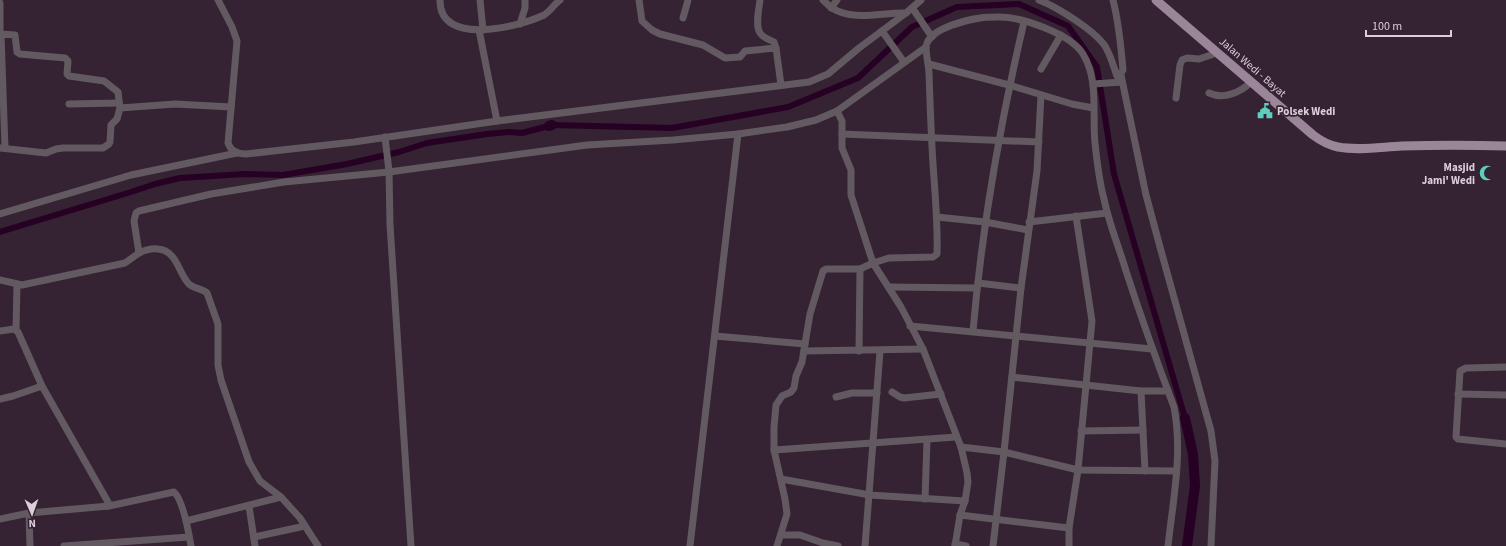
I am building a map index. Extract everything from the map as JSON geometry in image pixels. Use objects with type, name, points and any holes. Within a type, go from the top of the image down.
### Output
[{"type":"main road","name":"Jalan Wedi - Bayat","points":[[1156,0],[1322,142],[1343,148],[1506,146]]},
{"type":"street","points":[[218,0],[232,27],[237,41],[228,143],[231,149],[237,154]]},
{"type":"street","points":[[440,0],[441,10],[449,22],[460,27],[481,30],[520,24],[546,14],[560,0]]},
{"type":"street","points":[[480,0],[481,30],[498,121]]},
{"type":"street","points":[[520,24],[525,8],[525,0]]},
{"type":"street","points":[[639,0],[642,21],[652,30],[668,37],[702,44],[723,58],[740,57],[745,51],[776,48]]},
{"type":"street","points":[[684,18],[688,0]]},
{"type":"street","points":[[760,0],[758,20],[759,31],[774,42],[781,85]]},
{"type":"street","points":[[823,0],[831,8],[850,15],[911,11]]},
{"type":"street","points":[[831,8],[837,0]]},
{"type":"street","points":[[0,214],[131,175],[237,154],[385,138],[498,121],[809,82],[828,74],[911,11],[922,0]]},
{"type":"street","points":[[1039,0],[1065,14],[1093,34],[1106,47],[1113,62],[1117,76],[1122,79]]},
{"type":"street","points":[[1112,0],[1121,42],[1123,70],[1122,79],[1141,173],[1158,240],[1212,431],[1215,462],[1211,546]]},
{"type":"street","points":[[0,3],[0,34],[2,148],[46,153],[63,148],[102,148],[109,144],[110,127],[117,119],[120,105],[118,92],[104,81],[68,76],[67,59],[20,54],[17,52],[16,35],[0,34]]},
{"type":"street","points":[[911,11],[930,35]]},
{"type":"street","points":[[777,546],[787,514],[774,450],[776,405],[782,396],[793,391],[796,376],[802,362],[810,314],[823,271],[826,269],[860,269],[888,258],[930,258],[936,256],[937,217],[929,64],[926,46],[927,42],[930,35],[966,20],[999,17],[1024,22],[1061,35],[1074,43],[1082,53],[1089,66],[1094,84],[1093,108],[1099,176],[1107,213],[1152,349],[1174,407],[1177,424],[1178,445],[1168,546]]},
{"type":"street","points":[[973,331],[985,222],[1009,84],[1024,22]]},
{"type":"street","points":[[883,32],[903,61]]},
{"type":"street","points":[[1042,69],[1061,35]]},
{"type":"street","points":[[139,253],[134,218],[136,213],[211,194],[284,182],[389,171],[587,145],[738,134],[794,126],[816,120],[837,111],[903,61],[926,46]]},
{"type":"street","points":[[1176,98],[1182,60],[1187,58],[1199,59],[1218,52]]},
{"type":"street","points":[[929,64],[1009,84],[1041,95],[1093,108]]},
{"type":"street","points":[[1094,84],[1114,83],[1122,79]]},
{"type":"street","points":[[1209,93],[1217,95],[1233,94],[1244,89],[1251,82]]},
{"type":"street","points":[[993,546],[1021,288],[1037,171],[1041,95]]},
{"type":"street","points":[[69,104],[175,104],[231,107]]},
{"type":"street","points":[[837,111],[842,120],[842,148],[851,170],[851,195],[873,264],[888,287],[923,349],[961,447],[968,478],[965,501],[960,515],[955,545],[966,546]]},
{"type":"street","points":[[690,546],[738,134]]},
{"type":"street","points":[[842,134],[932,139],[1039,142]]},
{"type":"street","points":[[385,138],[389,171],[391,241],[410,546]]},
{"type":"street","points":[[937,217],[1029,226],[1076,216],[1107,213]]},
{"type":"street","points":[[1070,546],[1069,528],[1078,470],[1090,344],[1091,312],[1076,216]]},
{"type":"street","points":[[0,280],[22,285],[125,264],[139,253],[146,250],[160,249],[169,252],[187,282],[207,293],[218,324],[218,365],[221,380],[249,462],[260,481],[281,497],[300,518],[318,546]]},
{"type":"street","points":[[859,351],[860,269]]},
{"type":"street","points":[[17,284],[16,330],[42,386],[108,502],[107,506]]},
{"type":"street","points":[[888,287],[978,286],[1021,288]]},
{"type":"street","points":[[910,326],[1152,349]]},
{"type":"street","points":[[0,331],[16,330]]},
{"type":"street","points":[[715,336],[804,347],[859,351],[923,349]]},
{"type":"street","points":[[865,546],[880,350]]},
{"type":"street","points":[[1506,367],[1461,370],[1459,377],[1456,439],[1506,444]]},
{"type":"street","points":[[1012,377],[1141,391],[1168,391]]},
{"type":"street","points":[[0,399],[42,386]]},
{"type":"street","points":[[1141,391],[1145,471]]},
{"type":"street","points":[[892,392],[904,398],[941,394]]},
{"type":"street","points":[[836,397],[852,393],[877,393]]},
{"type":"street","points":[[1458,394],[1506,395]]},
{"type":"street","points":[[1081,431],[1143,430]]},
{"type":"street","points":[[774,450],[956,437]]},
{"type":"street","points":[[924,499],[927,440]]},
{"type":"street","points":[[961,447],[1004,452],[1078,470],[1176,471]]},
{"type":"street","points":[[781,480],[870,495],[965,501]]},
{"type":"street","points":[[0,519],[29,513],[107,506],[174,492],[178,496],[186,521],[191,546]]},
{"type":"street","points":[[186,521],[281,497]]},
{"type":"street","points":[[250,506],[255,546]]},
{"type":"street","points":[[29,513],[30,546]]},
{"type":"street","points":[[960,515],[997,518],[1069,528]]},
{"type":"street","points":[[254,537],[305,526]]},
{"type":"street","points":[[781,535],[800,535],[823,543],[838,546]]},
{"type":"street","points":[[69,546],[189,537]]},
{"type":"waterway","points":[[552,125],[672,128],[788,107],[858,78],[912,27],[957,7],[1019,4],[1068,26],[1097,67],[1114,174],[1185,418]]},
{"type":"waterway","points":[[0,232],[155,184],[180,178],[245,174],[283,175],[347,164],[399,152],[427,143],[487,134],[509,132],[522,133],[549,126]]},
{"type":"waterway","points":[[1185,418],[1193,454],[1195,486],[1187,546]]},
{"type":"place","name":"Polsek Wedi","points":[[1265,111]]},
{"type":"place","name":"Masjid Jami' Wedi","points":[[1487,173]]}]
